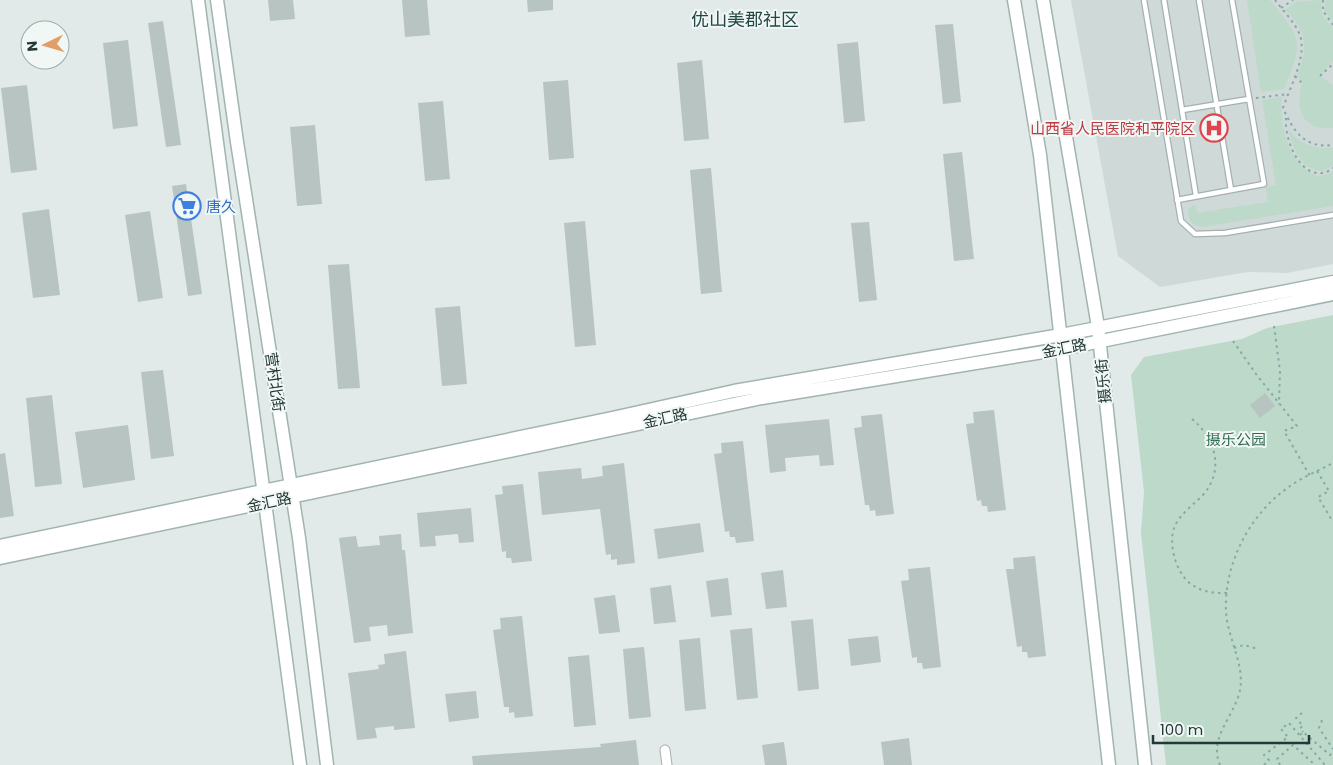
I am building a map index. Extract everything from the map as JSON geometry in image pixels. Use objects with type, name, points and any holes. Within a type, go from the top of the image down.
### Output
[{"type":"street","name":"营村北街","points":[[198,0],[300,765]]},
{"type":"street","name":"营村北街","points":[[217,0],[237,142],[292,492],[326,765]]},
{"type":"street","points":[[1014,0],[1040,156],[1109,765]]},
{"type":"street","name":"摄乐街","points":[[1042,0],[1098,328],[1145,765]]},
{"type":"street","name":"金汇路","points":[[292,492],[734,390],[1061,335],[1333,282]]},
{"type":"street","name":"金汇路","points":[[0,546],[292,492],[762,398],[1062,349],[1333,294]]},
{"type":"street","name":"金汇路","points":[[0,558],[265,497]]},
{"type":"street","points":[[665,750],[667,765]]},
{"type":"lane","points":[[1144,0],[1181,221],[1195,234],[1225,233],[1333,215]]},
{"type":"lane","points":[[1164,0],[1196,196]]},
{"type":"lane","points":[[1199,0],[1230,190]]},
{"type":"lane","points":[[1177,200],[1264,184],[1232,0]]},
{"type":"lane","points":[[1182,110],[1249,99]]},
{"type":"path","points":[[1275,0],[1295,27],[1301,39],[1300,61],[1284,108],[1287,116],[1291,126],[1306,141],[1323,146],[1333,145]]},
{"type":"path","points":[[1281,8],[1293,0]]},
{"type":"path","points":[[1323,0],[1323,11],[1333,25]]},
{"type":"path","points":[[1320,76],[1333,64]]},
{"type":"path","points":[[1294,76],[1302,83]]},
{"type":"path","points":[[1249,99],[1288,94]]},
{"type":"path","points":[[1287,116],[1285,126],[1293,152],[1302,166],[1312,172],[1323,174],[1333,168]]},
{"type":"path","points":[[1274,326],[1280,371],[1280,404]]},
{"type":"path","points":[[1233,341],[1298,426],[1284,431],[1310,476]]},
{"type":"path","points":[[1192,419],[1204,429],[1213,445],[1217,462],[1213,478],[1204,494],[1185,511],[1174,527],[1171,543],[1174,559],[1192,586],[1206,592],[1228,593]]},
{"type":"path","points":[[1220,765],[1217,740],[1240,690],[1240,672],[1226,611],[1229,578],[1237,550],[1252,524],[1272,501],[1288,488],[1333,463]]},
{"type":"path","points":[[1317,471],[1329,491],[1318,497],[1333,522]]},
{"type":"path","points":[[1234,648],[1244,645],[1258,649]]},
{"type":"path","points":[[1302,713],[1296,718],[1304,726],[1300,728],[1303,732],[1330,755],[1333,752]]},
{"type":"path","points":[[1322,720],[1319,728],[1333,749]]},
{"type":"path","points":[[1264,765],[1269,760],[1264,755],[1288,737],[1281,729],[1289,723],[1325,765]]},
{"type":"path","points":[[1300,735],[1303,732]]},
{"type":"path","points":[[1280,765],[1277,758],[1293,745],[1315,765]]},
{"type":"shaded area","name":"山西省人民医院和平院区","points":[[1071,0],[1333,0],[1333,264],[1287,273],[1248,272],[1160,287],[1118,256]]},
{"type":"green space","points":[[1247,0],[1270,0],[1294,33],[1297,50],[1284,89],[1261,92]]},
{"type":"green space","points":[[1321,0],[1322,15],[1333,28],[1333,61],[1320,76],[1333,85],[1333,128],[1314,126],[1303,116],[1300,102],[1302,83],[1297,75],[1303,57],[1304,40],[1298,25],[1285,10],[1296,2]]},
{"type":"green space","points":[[1326,0],[1333,0],[1333,22],[1324,10]]},
{"type":"green space","points":[[1282,97],[1281,109],[1284,132],[1299,163],[1318,177],[1333,172],[1333,206],[1202,227],[1193,223],[1189,217],[1188,210],[1194,204],[1197,213],[1268,202],[1266,188],[1276,185],[1262,100]]},
{"type":"green space","points":[[1287,125],[1300,141],[1306,144],[1319,148],[1333,148],[1333,166],[1323,171],[1315,170],[1302,161],[1294,148]]},
{"type":"green space","name":"摄乐公园","points":[[1333,315],[1333,765],[1166,765],[1141,533],[1144,492],[1131,375],[1144,357],[1242,339],[1267,328]]},
{"type":"building","points":[[268,0],[293,0],[295,19],[270,21]]},
{"type":"building","points":[[402,0],[427,0],[430,35],[405,37]]},
{"type":"building","points":[[527,0],[553,0],[553,10],[528,12]]},
{"type":"building","points":[[163,21],[181,145],[166,147],[148,23]]},
{"type":"building","points":[[953,24],[961,102],[943,104],[935,25]]},
{"type":"building","points":[[128,40],[138,126],[113,129],[103,43]]},
{"type":"building","points":[[858,42],[865,121],[844,123],[837,44]]},
{"type":"building","points":[[702,60],[709,139],[684,141],[677,63]]},
{"type":"building","points":[[568,80],[574,158],[549,160],[543,82]]},
{"type":"building","points":[[27,85],[37,170],[11,173],[1,88]]},
{"type":"building","points":[[443,101],[450,179],[425,181],[418,103]]},
{"type":"building","points":[[315,125],[322,204],[297,206],[290,127]]},
{"type":"building","points":[[962,152],[974,259],[954,261],[943,154]]},
{"type":"building","points":[[711,168],[722,292],[701,294],[690,170]]},
{"type":"building","points":[[186,184],[202,294],[188,296],[172,186]]},
{"type":"building","points":[[49,209],[60,295],[33,298],[22,213]]},
{"type":"building","points":[[150,211],[163,298],[138,302],[125,215]]},
{"type":"building","points":[[585,221],[596,345],[575,347],[564,223]]},
{"type":"building","points":[[869,222],[877,300],[859,302],[851,223]]},
{"type":"building","points":[[349,264],[360,388],[338,389],[328,265]]},
{"type":"building","points":[[460,306],[467,384],[442,386],[435,308]]},
{"type":"building","points":[[163,370],[174,456],[151,459],[141,372]]},
{"type":"building","points":[[1265,393],[1275,406],[1260,418],[1250,405]]},
{"type":"building","points":[[52,395],[62,484],[35,487],[26,398]]},
{"type":"building","points":[[994,410],[1006,510],[988,512],[987,506],[982,506],[981,500],[977,501],[966,424],[974,423],[973,412]]},
{"type":"building","points":[[882,414],[894,514],[876,516],[875,510],[870,511],[869,505],[865,505],[854,428],[862,427],[861,416]]},
{"type":"building","points":[[829,419],[834,465],[820,466],[819,455],[785,458],[786,471],[770,473],[765,425]]},
{"type":"building","points":[[128,425],[135,480],[83,488],[75,432]]},
{"type":"building","points":[[743,441],[754,541],[736,543],[735,537],[730,537],[729,531],[725,532],[714,454],[722,453],[721,443]]},
{"type":"building","points":[[5,453],[14,516],[0,518],[0,454]]},
{"type":"building","points":[[624,463],[635,563],[617,565],[617,559],[611,560],[611,554],[606,555],[600,509],[542,515],[538,472],[581,468],[582,479],[603,476],[602,466]]},
{"type":"building","points":[[523,484],[532,561],[512,563],[511,558],[506,558],[506,551],[502,552],[495,495],[503,494],[502,486]]},
{"type":"building","points":[[471,508],[474,542],[459,543],[458,534],[435,536],[436,546],[420,547],[417,513]]},
{"type":"building","points":[[700,523],[704,552],[658,559],[654,529]]},
{"type":"building","points":[[401,534],[402,550],[405,550],[413,633],[388,636],[387,625],[369,627],[371,641],[354,643],[339,538],[356,536],[358,547],[380,545],[379,536]]},
{"type":"building","points":[[1035,556],[1046,656],[1028,658],[1027,652],[1022,652],[1022,646],[1017,647],[1006,569],[1014,569],[1013,558]]},
{"type":"building","points":[[930,567],[941,667],[923,669],[922,663],[917,663],[917,657],[912,658],[901,581],[909,580],[908,569]]},
{"type":"building","points":[[783,570],[787,607],[766,609],[761,573]]},
{"type":"building","points":[[728,578],[732,615],[711,617],[706,581]]},
{"type":"building","points":[[671,585],[676,622],[654,624],[650,588]]},
{"type":"building","points":[[615,595],[620,632],[599,634],[594,598]]},
{"type":"building","points":[[522,616],[533,716],[515,718],[514,712],[509,713],[509,707],[504,707],[493,630],[501,629],[500,618]]},
{"type":"building","points":[[813,619],[819,689],[798,691],[791,621]]},
{"type":"building","points":[[752,628],[758,698],[737,700],[730,630]]},
{"type":"building","points":[[878,636],[881,662],[851,666],[848,639]]},
{"type":"building","points":[[700,638],[706,709],[685,711],[679,640]]},
{"type":"building","points":[[644,647],[651,717],[629,719],[623,649]]},
{"type":"building","points":[[406,651],[415,728],[394,730],[394,726],[375,728],[377,738],[357,740],[348,673],[379,669],[378,665],[385,664],[384,654]]},
{"type":"building","points":[[589,655],[596,725],[574,727],[568,657]]},
{"type":"building","points":[[476,691],[479,718],[449,722],[445,694]]},
{"type":"building","points":[[909,738],[912,765],[884,765],[881,742]]},
{"type":"building","points":[[636,740],[639,765],[473,765],[472,756],[601,747],[600,744]]},
{"type":"building","points":[[784,742],[787,765],[765,765],[762,745]]},
{"type":"place","name":"山西省人民医院和平院区","points":[[1214,128]]},
{"type":"place","name":"唐久","points":[[187,206]]},
{"type":"district","name":"优山美郡社区","points":[[745,19]]}]
